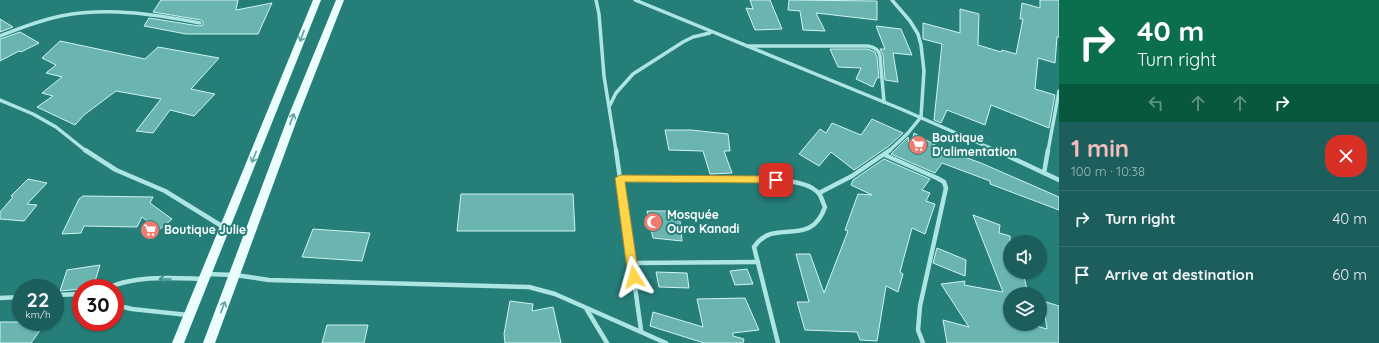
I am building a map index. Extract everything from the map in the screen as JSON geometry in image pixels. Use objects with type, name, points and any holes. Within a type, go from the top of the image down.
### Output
[{"type":"main road","points":[[178,343],[316,0]]},
{"type":"main road","points":[[209,343],[293,117],[340,0]]},
{"type":"street","points":[[596,0],[599,14],[604,76],[641,330]]},
{"type":"street","points":[[635,0],[711,33],[922,117],[1059,180]]},
{"type":"street","points":[[819,193],[852,176],[885,156],[922,117],[924,71],[921,45],[918,34],[910,21],[892,0]]},
{"type":"street","points":[[0,36],[42,20],[80,13],[142,13],[200,23]]},
{"type":"street","points":[[609,105],[621,88],[634,74],[683,42],[700,34],[711,33]]},
{"type":"street","points":[[745,46],[823,45],[874,47],[879,51],[880,56],[884,102]]},
{"type":"street","points":[[1044,173],[1059,91]]},
{"type":"street","points":[[0,100],[33,114],[56,127],[91,155],[116,170],[165,191],[225,228]]},
{"type":"street","points":[[885,156],[944,182],[946,188],[920,306],[918,330],[923,343]]},
{"type":"street","points":[[620,178],[792,181],[807,186],[819,193],[825,207],[821,217],[815,225],[801,231],[767,234],[758,240],[754,247],[778,343]]},
{"type":"street","points":[[632,264],[758,262]]},
{"type":"street","points":[[124,282],[138,279],[235,275],[270,280],[518,286],[542,290],[562,296],[587,310],[641,330],[666,343]]},
{"type":"street","points":[[0,298],[12,297]]},
{"type":"street","points":[[124,307],[189,316]]},
{"type":"street","points":[[587,310],[607,343]]},
{"type":"building","points":[[161,0],[238,0],[236,10],[272,3],[258,34],[186,34],[144,26],[149,18],[199,26],[203,25],[201,20],[153,12]]},
{"type":"building","points":[[750,0],[770,0],[782,29],[755,30],[746,8],[753,9]]},
{"type":"building","points":[[789,0],[877,1],[877,20],[816,13],[825,31],[803,30],[800,11],[788,10]]},
{"type":"building","points":[[1040,0],[1059,0],[1059,37],[1057,37],[1055,63],[1038,58],[1035,89],[1055,95],[1049,128],[991,105],[985,125],[947,110],[941,123],[934,120],[942,44],[923,39],[923,23],[960,33],[960,9],[979,14],[978,45],[1001,52],[1002,50],[1016,54],[1023,19],[1020,19],[1022,3],[1040,8]]},
{"type":"building","points":[[0,19],[13,27],[0,32]]},
{"type":"building","points":[[876,26],[901,29],[912,55],[893,53],[898,82],[885,80],[883,55],[880,49],[885,49]]},
{"type":"building","points":[[20,32],[39,43],[0,61],[0,39]]},
{"type":"building","points":[[60,41],[145,59],[158,47],[219,58],[191,89],[215,94],[194,116],[170,110],[153,133],[136,131],[161,99],[116,91],[84,115],[75,125],[37,107],[53,96],[42,93],[62,77],[46,73],[56,65],[42,58]]},
{"type":"building","points":[[830,49],[868,49],[875,52],[877,57],[879,78],[877,78],[873,87],[856,79],[861,68],[838,67]]},
{"type":"building","points":[[872,119],[903,133],[889,146],[854,170],[831,152],[819,166],[799,154],[820,129],[826,133],[832,123],[861,135]]},
{"type":"building","points":[[665,130],[691,130],[728,134],[730,151],[724,151],[732,173],[710,174],[703,151],[669,150]]},
{"type":"building","points":[[914,133],[942,149],[981,163],[1059,197],[1059,210],[990,184],[990,181],[942,163],[935,173],[891,154],[908,137],[910,150]]},
{"type":"building","points":[[884,159],[930,179],[922,190],[930,193],[926,201],[935,204],[925,234],[912,228],[900,272],[903,274],[898,292],[886,286],[877,341],[860,340],[857,332],[805,330],[797,302],[809,302],[796,254],[810,254],[824,293],[848,231],[845,230],[858,194],[872,195],[851,185],[853,180]]},
{"type":"building","points":[[28,179],[47,183],[27,204],[37,205],[24,221],[0,219],[0,212],[13,197],[11,196]]},
{"type":"building","points":[[461,194],[573,194],[575,231],[457,231]]},
{"type":"building","points":[[83,196],[153,197],[150,203],[172,219],[159,230],[142,217],[137,227],[84,226],[81,233],[62,234],[79,199]]},
{"type":"building","points":[[647,211],[679,211],[682,241],[653,238]]},
{"type":"building","points":[[973,215],[1000,225],[999,233],[1006,235],[1003,235],[1003,279],[1025,279],[1026,287],[1003,287],[1003,292]]},
{"type":"building","points":[[313,229],[370,233],[362,261],[302,257]]},
{"type":"building","points":[[937,248],[966,260],[965,276],[933,263]]},
{"type":"building","points":[[100,265],[96,279],[72,279],[72,290],[64,291],[64,279],[67,270]]},
{"type":"building","points":[[747,269],[753,284],[735,285],[730,271]]},
{"type":"building","points":[[656,272],[687,273],[689,288],[659,287]]},
{"type":"building","points":[[965,281],[964,285],[1003,292],[1003,331],[1047,331],[1047,302],[1059,306],[1059,343],[947,343],[943,320],[969,327],[941,284]]},
{"type":"building","points":[[745,298],[759,330],[733,333],[733,336],[744,339],[743,343],[704,343],[650,326],[653,312],[703,327],[697,299]]},
{"type":"building","points":[[510,301],[533,304],[532,311],[553,307],[561,343],[505,343],[504,334]]},
{"type":"building","points":[[0,322],[12,322],[12,331],[40,331],[31,343],[0,343]]},
{"type":"building","points":[[327,325],[368,325],[364,343],[322,343]]},
{"type":"place","name":"Boutique D'alimentation","points":[[918,145]]},
{"type":"place","name":"Mosquée Ouro Kanadi","points":[[653,222]]},
{"type":"place","name":"Boutique Julie","points":[[150,230]]},
{"type":"route","points":[[634,277],[620,178],[776,180]]}]
